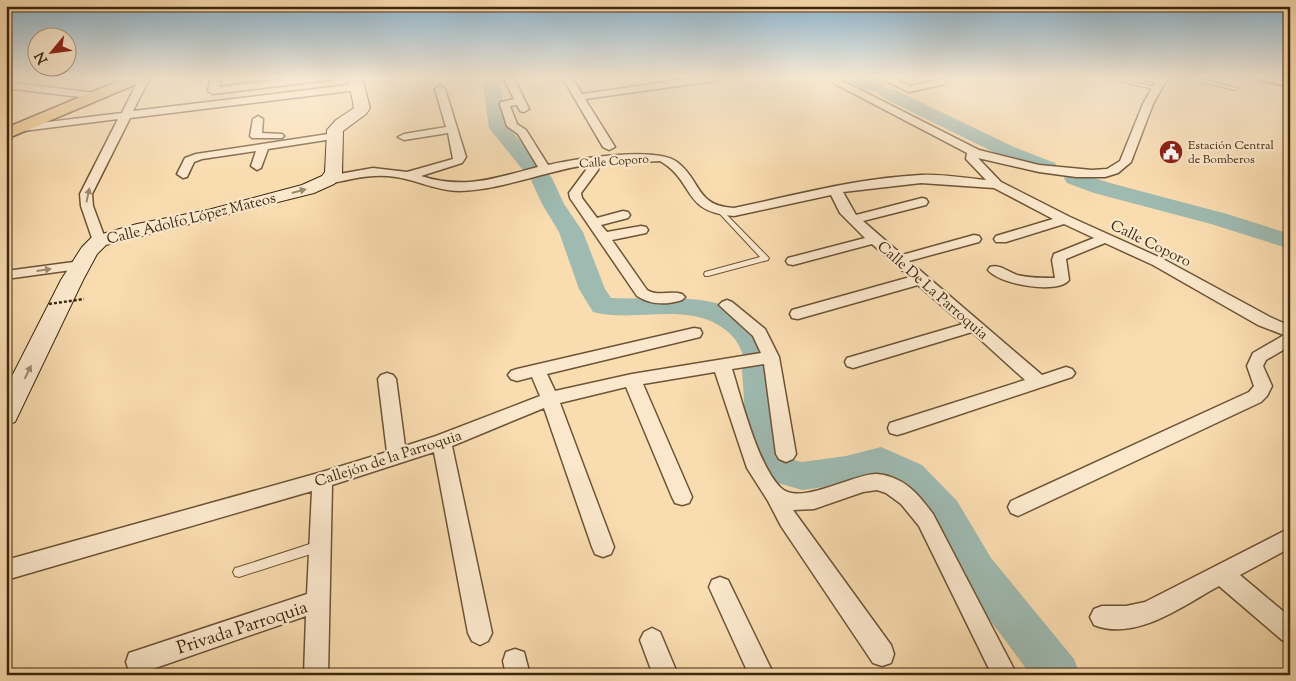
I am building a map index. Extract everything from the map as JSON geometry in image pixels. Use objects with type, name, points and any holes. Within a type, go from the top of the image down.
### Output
[{"type":"main road","points":[[6,134],[67,109]]},
{"type":"main road","points":[[328,180],[333,176],[334,172],[335,133],[342,123],[362,109]]},
{"type":"main road","name":"Calle Adolfo López Mateos","points":[[6,415],[81,264],[93,246],[99,241],[137,230],[209,215],[299,191],[328,180]]},
{"type":"street","points":[[99,241],[87,206],[86,194],[130,109]]},
{"type":"street","points":[[23,128],[175,109]]},
{"type":"street","points":[[407,176],[458,161],[460,158],[446,109]]},
{"type":"street","points":[[506,109],[512,126],[522,132],[545,169]]},
{"type":"street","points":[[586,109],[609,147]]},
{"type":"street","points":[[892,109],[975,152],[1012,162],[1059,170],[1106,173],[1118,169],[1125,162],[1148,109]]},
{"type":"street","points":[[258,118],[256,136],[258,137],[287,137],[335,133]]},
{"type":"street","points":[[404,137],[453,129]]},
{"type":"street","points":[[183,174],[189,160],[192,158],[335,133]]},
{"type":"street","points":[[257,166],[262,147]]},
{"type":"street","name":"Calle Coporo","points":[[975,152],[972,155],[972,159],[997,186],[1104,239],[1158,262],[1264,321],[1290,332]]},
{"type":"street","name":"Calle Coporo","points":[[328,180],[370,172],[389,172],[437,186],[457,187],[477,185],[545,169],[594,161],[654,158],[670,161],[704,205],[722,213],[896,181],[923,179],[997,186]]},
{"type":"street","points":[[594,161],[592,170],[577,190],[575,196],[646,297],[658,299],[677,298]]},
{"type":"street","name":"Calle De La Parroquia","points":[[836,191],[845,210],[853,220],[1039,382]]},
{"type":"street","points":[[853,220],[922,202]]},
{"type":"street","points":[[593,223],[623,215]]},
{"type":"street","points":[[1001,239],[1065,220]]},
{"type":"street","points":[[604,237],[641,230]]},
{"type":"street","points":[[794,261],[876,239]]},
{"type":"street","points":[[899,260],[974,239]]},
{"type":"street","points":[[995,270],[1015,280],[1058,282],[1062,280],[1063,276],[1058,260],[1059,257],[1104,239]]},
{"type":"street","points":[[6,275],[81,264]]},
{"type":"street","points":[[798,314],[921,279]]},
{"type":"street","points":[[727,305],[749,322],[760,335],[771,357],[786,454]]},
{"type":"street","points":[[853,362],[975,326]]},
{"type":"street","points":[[517,375],[694,333]]},
{"type":"street","points":[[1018,507],[1255,397],[1261,392],[1263,386],[1255,366],[1259,357],[1290,339]]},
{"type":"street","name":"Callejón de la Parroquia","points":[[6,570],[322,480],[442,442],[550,398],[632,380],[771,357]]},
{"type":"street","points":[[722,366],[754,463],[775,495],[788,520],[882,654]]},
{"type":"street","points":[[538,370],[550,398],[603,547]]},
{"type":"street","points":[[897,428],[1066,373]]},
{"type":"street","points":[[387,379],[397,456]]},
{"type":"street","points":[[632,380],[682,497]]},
{"type":"street","points":[[442,442],[480,632]]},
{"type":"street","name":"Callejón de la Parroquia","points":[[316,675],[322,480]]},
{"type":"street","points":[[775,495],[792,501],[813,501],[862,484],[878,482],[896,488],[913,501],[926,520],[1005,675]]},
{"type":"street","points":[[1102,616],[1126,617],[1148,612],[1290,537]]},
{"type":"street","points":[[1222,574],[1290,632]]},
{"type":"street","points":[[720,587],[762,675]]},
{"type":"street","name":"Privada Parroquia","points":[[138,662],[318,601]]},
{"type":"street","points":[[652,640],[666,675]]},
{"type":"lane","points":[[708,274],[765,258],[722,213]]},
{"type":"lane","points":[[239,572],[319,546]]},
{"type":"path","points":[[49,304],[84,298]]},
{"type":"waterway","points":[[496,109],[499,128],[541,178],[553,204],[571,232],[592,289],[603,306],[677,306],[713,311],[729,319],[744,331],[755,351]]},
{"type":"waterway","points":[[920,109],[1007,151],[1048,167]]},
{"type":"waterway","points":[[1075,178],[1102,188],[1219,219],[1290,242]]},
{"type":"waterway","points":[[757,370],[762,431],[777,469],[802,476],[846,470],[881,461],[910,475],[944,512],[977,571],[1058,675]]},
{"type":"place","name":"Estación Central de Bomberos","points":[[1171,152]]}]
